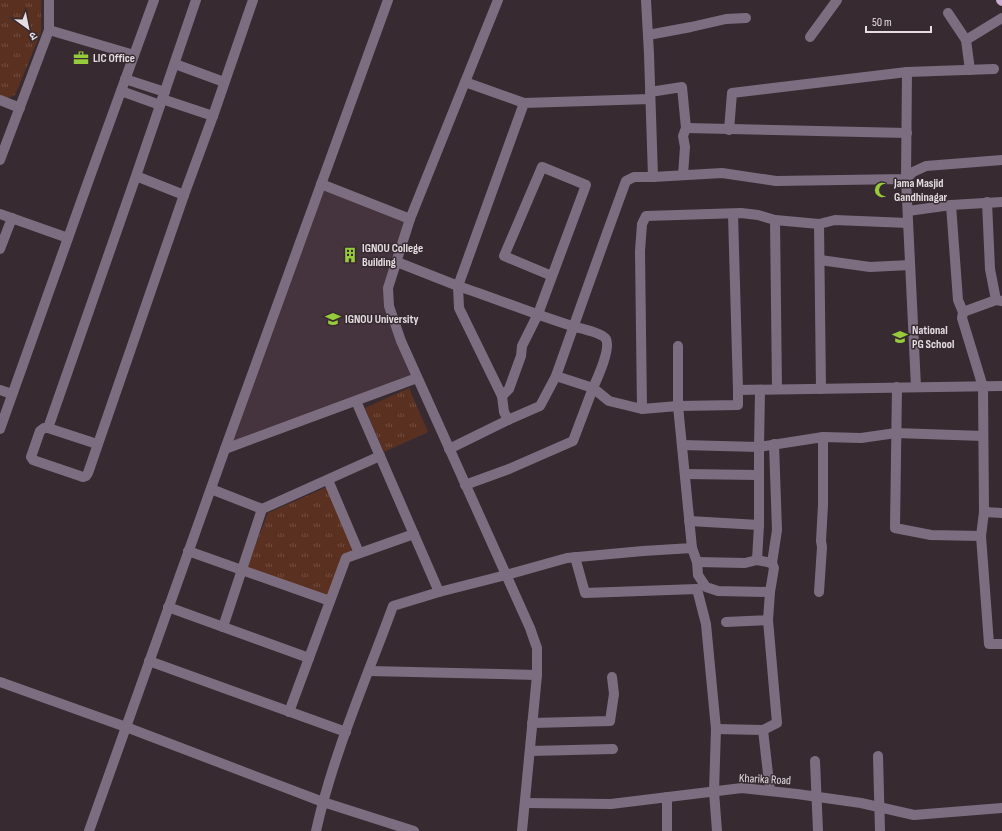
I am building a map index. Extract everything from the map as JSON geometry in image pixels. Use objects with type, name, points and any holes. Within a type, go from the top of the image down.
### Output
[{"type":"street","points":[[0,160],[2,146],[20,108],[49,30],[49,0]]},
{"type":"street","points":[[0,429],[154,0]]},
{"type":"street","points":[[48,428],[196,0]]},
{"type":"street","points":[[97,444],[44,428],[40,431],[32,459],[81,476],[86,476],[88,473],[253,0]]},
{"type":"street","points":[[89,831],[188,551],[388,0]]},
{"type":"street","points":[[498,0],[410,219],[388,288],[389,306],[400,341],[530,628],[537,648],[537,674],[522,831]]},
{"type":"street","points":[[646,0],[653,177]]},
{"type":"street","points":[[810,37],[837,0]]},
{"type":"street","points":[[948,13],[966,40],[970,70]]},
{"type":"street","points":[[648,35],[726,19],[746,18]]},
{"type":"street","points":[[966,40],[1002,18]]},
{"type":"street","points":[[49,30],[134,55]]},
{"type":"street","points":[[175,64],[224,82]]},
{"type":"street","points":[[729,130],[732,94],[907,72],[994,69]]},
{"type":"street","points":[[907,72],[906,179],[916,387]]},
{"type":"street","points":[[126,79],[162,98],[213,116]]},
{"type":"street","points":[[465,82],[524,103],[650,96],[682,87],[686,128],[684,136],[685,147],[683,175]]},
{"type":"street","points":[[121,91],[162,98]]},
{"type":"street","points":[[0,100],[20,108]]},
{"type":"street","points":[[508,420],[504,412],[502,396],[459,308],[458,286],[524,103]]},
{"type":"street","points":[[686,128],[907,133]]},
{"type":"street","points":[[449,449],[540,406],[556,376],[626,181],[634,177],[722,173],[776,181],[906,179],[913,172],[926,166],[1002,160]]},
{"type":"street","points":[[502,396],[509,389],[522,346],[538,314],[586,185],[542,167],[504,256],[552,276]]},
{"type":"street","points":[[136,176],[184,195]]},
{"type":"street","points":[[321,184],[410,219]]},
{"type":"street","points":[[963,312],[999,301],[990,269],[988,202]]},
{"type":"street","points":[[908,211],[951,205],[1002,202]]},
{"type":"street","points":[[951,205],[958,300],[963,312],[962,318],[983,387],[984,512],[981,536],[989,644],[1002,644]]},
{"type":"street","points":[[642,409],[640,251],[642,224],[646,216],[741,213],[758,215],[775,220],[819,224],[835,220],[908,223]]},
{"type":"street","points":[[0,214],[68,238]]},
{"type":"street","points":[[556,376],[593,388],[608,401],[642,409],[678,406],[738,406],[733,214]]},
{"type":"street","points":[[0,249],[12,218]]},
{"type":"street","points":[[775,220],[777,389]]},
{"type":"street","points":[[819,224],[821,389]]},
{"type":"street","points":[[820,260],[870,266],[910,265]]},
{"type":"street","points":[[397,262],[458,286],[573,327],[599,334],[605,337],[607,341],[600,370],[573,441],[509,469],[466,485]]},
{"type":"street","points":[[678,346],[678,406],[692,548],[697,562],[698,575],[706,587],[718,591],[770,592]]},
{"type":"street","points":[[225,450],[417,378]]},
{"type":"street","points":[[738,390],[1002,386]]},
{"type":"street","points":[[897,387],[895,528],[930,535],[981,536]]},
{"type":"street","points":[[0,390],[12,394]]},
{"type":"street","points":[[757,560],[759,525],[758,475],[760,390]]},
{"type":"street","points":[[356,401],[439,592]]},
{"type":"street","points":[[682,445],[759,447],[823,437],[861,438],[896,433],[983,436]]},
{"type":"street","points":[[819,592],[822,548],[823,437]]},
{"type":"street","points":[[716,728],[763,730],[777,723],[768,620],[770,592],[774,568],[772,564],[777,530],[774,444]]},
{"type":"street","points":[[211,489],[262,509],[380,456]]},
{"type":"street","points":[[685,474],[758,475]]},
{"type":"street","points":[[328,480],[359,553]]},
{"type":"street","points":[[223,627],[262,509]]},
{"type":"street","points":[[984,512],[1002,513]]},
{"type":"street","points":[[689,521],[759,525]]},
{"type":"street","points":[[289,712],[346,558],[414,534]]},
{"type":"street","points":[[316,831],[323,802],[346,732],[393,606],[439,592],[567,558],[692,548]]},
{"type":"street","points":[[188,551],[330,601]]},
{"type":"street","points":[[575,557],[585,593],[697,589],[706,624],[716,728],[714,792],[717,831]]},
{"type":"street","points":[[697,562],[745,563],[757,560],[772,564]]},
{"type":"street","points":[[168,607],[309,658]]},
{"type":"street","points":[[726,622],[768,620]]},
{"type":"street","points":[[149,661],[346,732]]},
{"type":"street","points":[[369,671],[537,674]]},
{"type":"street","points":[[532,723],[610,721],[614,694],[612,677]]},
{"type":"street","points":[[0,682],[126,727],[323,802],[414,831]]},
{"type":"street","points":[[763,730],[770,791]]},
{"type":"street","points":[[530,751],[613,749]]},
{"type":"street","points":[[878,756],[880,831]]},
{"type":"street","points":[[815,761],[818,831]]},
{"type":"street","name":"Kharika Road","points":[[525,803],[611,804],[742,788],[817,797],[880,807],[914,815],[1002,808]]},
{"type":"street","points":[[667,797],[667,831]]},
{"type":"shaded area","name":"IGNOU University","points":[[322,186],[409,220],[387,287],[417,378],[225,449]]},
{"type":"green space","points":[[0,0],[41,0],[41,32],[15,95],[5,99],[0,97]]},
{"type":"green space","points":[[409,388],[428,432],[384,452],[365,408]]},
{"type":"green space","points":[[327,487],[354,551],[327,596],[247,567],[268,513]]},
{"type":"place","name":"LIC Office","points":[[81,58]]},
{"type":"place","name":"Jama Masjid Gandhinagar","points":[[882,190]]},
{"type":"place","name":"IGNOU College Building","points":[[350,255]]},
{"type":"place","name":"IGNOU University","points":[[333,319]]},
{"type":"place","name":"National PG School","points":[[900,337]]}]
